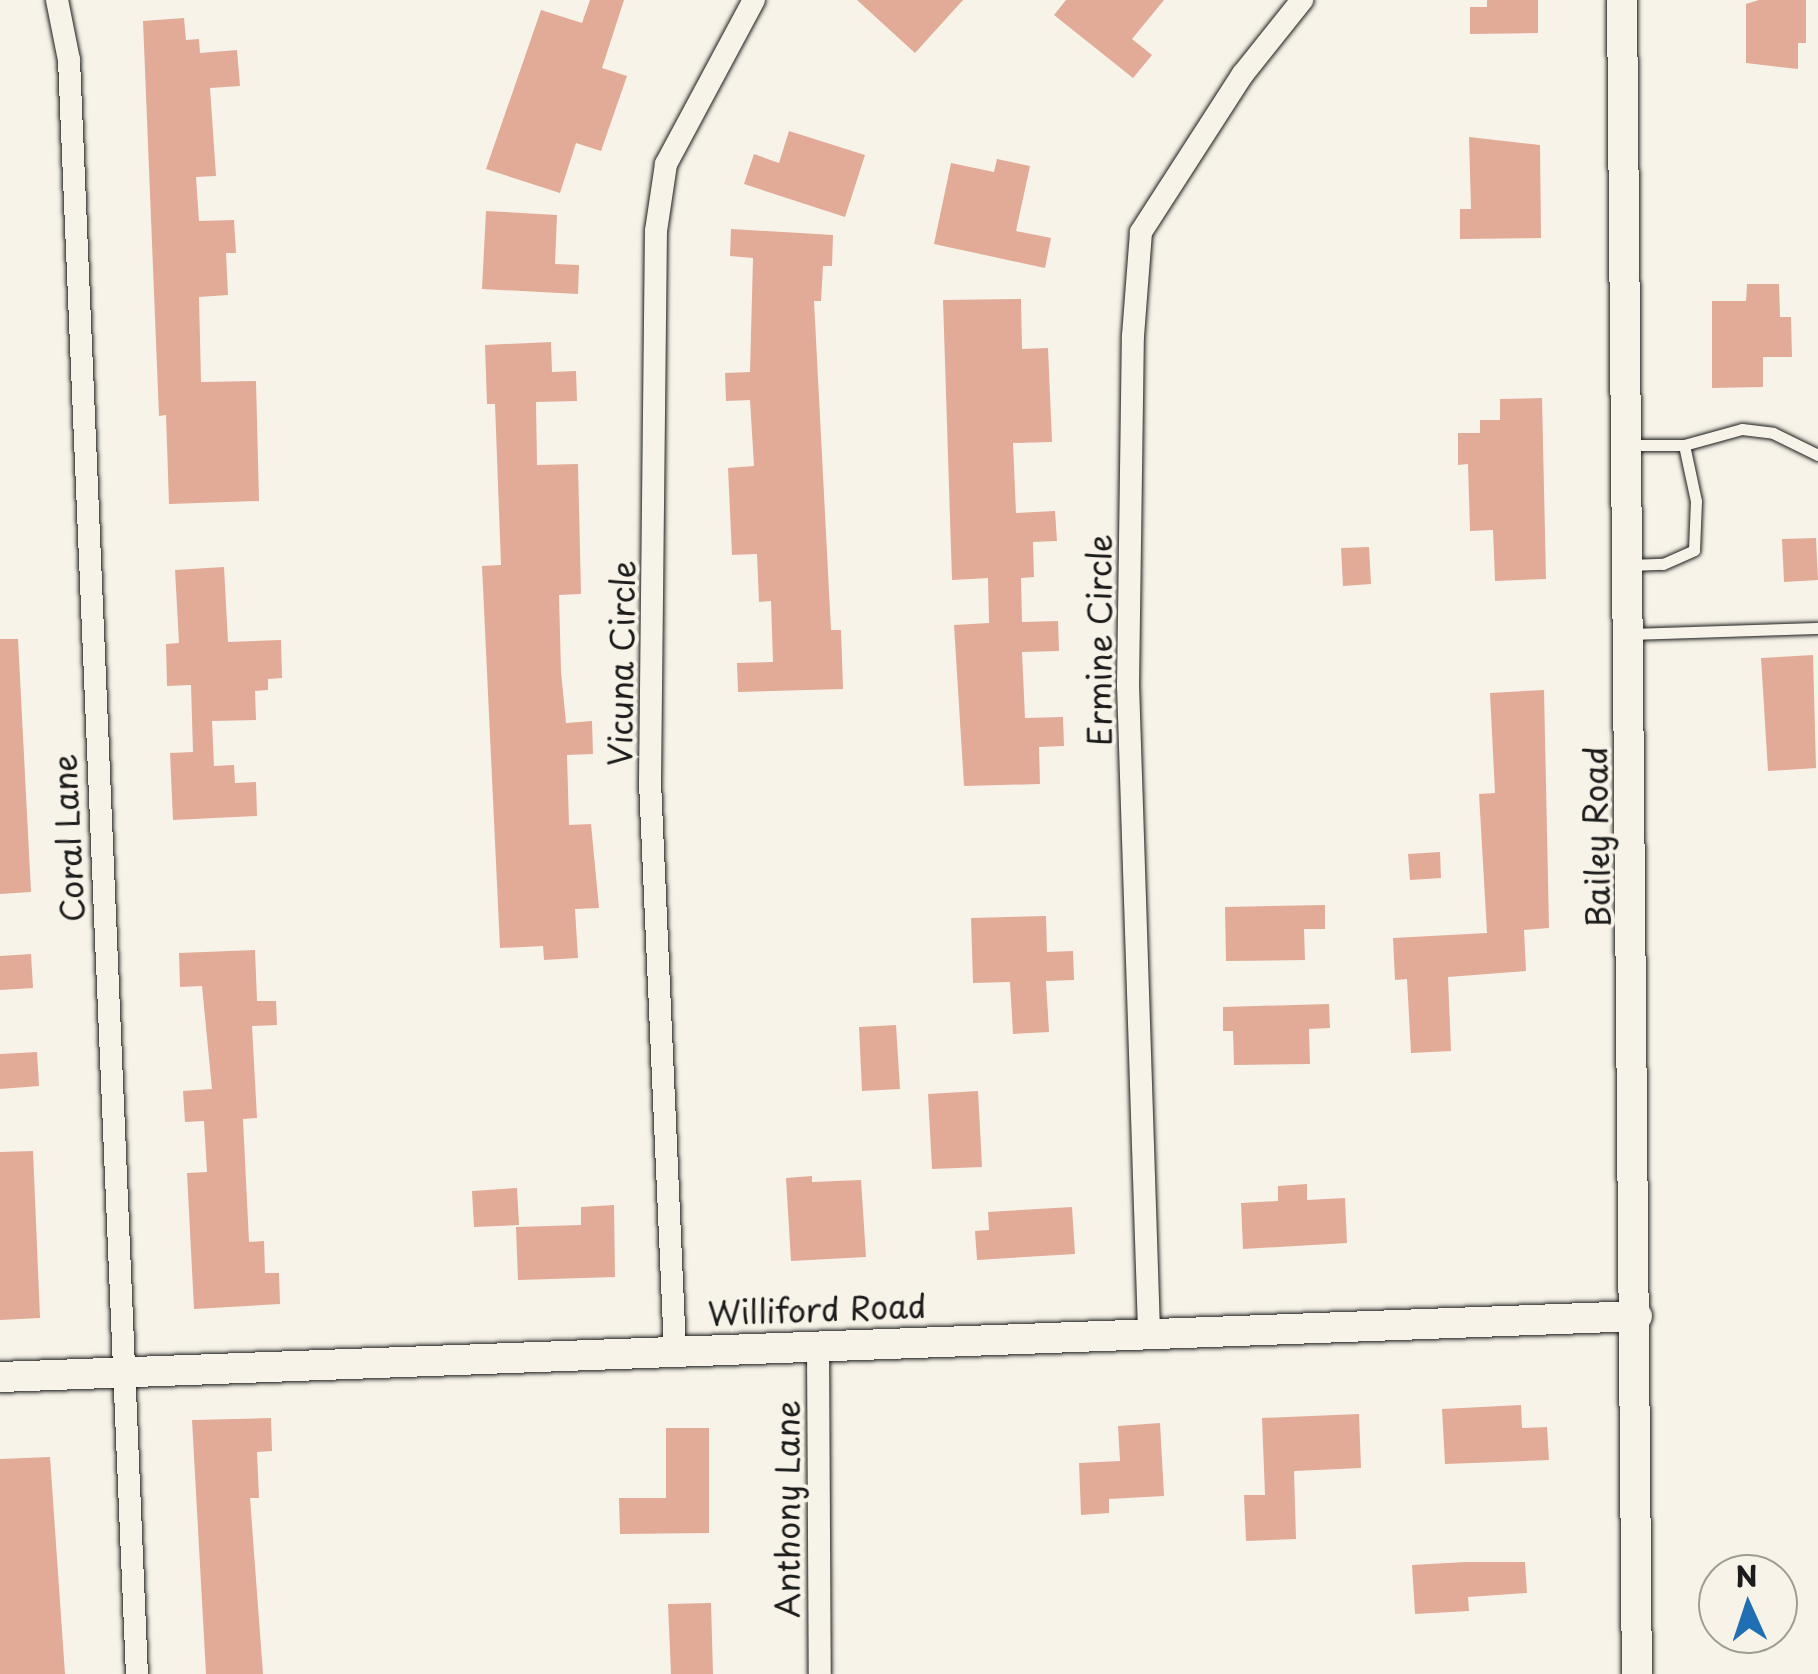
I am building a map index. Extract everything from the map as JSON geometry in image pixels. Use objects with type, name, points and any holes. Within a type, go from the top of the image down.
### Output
[{"type":"street","name":"Coral Lane","points":[[57,0],[69,60],[137,1674]]},
{"type":"street","name":"Vicuna Circle","points":[[675,1350],[650,782],[656,231],[666,164],[754,0]]},
{"type":"street","name":"Ermine Circle","points":[[1148,1331],[1128,686],[1133,336],[1141,232],[1243,74],[1302,0]]},
{"type":"street","name":"Bailey Road","points":[[1622,0],[1623,446],[1637,1316],[1637,1674]]},
{"type":"street","name":"Williford Road","points":[[0,1376],[1637,1316]]},
{"type":"street","name":"Anthony Lane","points":[[818,1344],[820,1674]]},
{"type":"lane","points":[[1623,446],[1684,445],[1742,429],[1773,433],[1818,455]]},
{"type":"lane","points":[[1627,564],[1673,562],[1694,550],[1696,501],[1684,445]]},
{"type":"lane","points":[[1628,634],[1818,628]]},
{"type":"building","points":[[590,0],[624,0],[602,68],[627,76],[601,151],[576,143],[560,193],[486,169],[541,10],[582,23]]},
{"type":"building","points":[[857,0],[963,0],[915,53]]},
{"type":"building","points":[[1066,0],[1164,0],[1132,39],[1152,55],[1133,78],[1054,15]]},
{"type":"building","points":[[1487,0],[1538,0],[1538,33],[1470,34],[1470,7],[1487,7]]},
{"type":"building","points":[[1759,0],[1806,0],[1806,43],[1798,43],[1798,69],[1746,63],[1746,4]]},
{"type":"building","points":[[184,18],[186,40],[199,39],[200,53],[237,50],[240,86],[210,88],[216,176],[196,177],[199,221],[234,220],[236,253],[226,253],[228,295],[199,297],[201,382],[256,381],[259,501],[169,504],[166,415],[159,416],[143,21]]},
{"type":"building","points":[[789,131],[865,155],[845,217],[744,184],[754,154],[779,163]]},
{"type":"building","points":[[1469,137],[1540,145],[1541,238],[1460,239],[1460,209],[1471,209]]},
{"type":"building","points":[[997,159],[1030,166],[1016,231],[1051,238],[1045,268],[934,244],[951,163],[994,172]]},
{"type":"building","points":[[486,211],[557,215],[555,264],[579,265],[578,294],[482,289]]},
{"type":"building","points":[[731,229],[833,235],[832,266],[823,266],[821,301],[814,301],[831,630],[841,630],[843,689],[738,692],[737,663],[773,662],[771,601],[759,602],[757,554],[732,555],[728,468],[754,466],[750,400],[726,401],[725,373],[750,372],[753,258],[730,256]]},
{"type":"building","points":[[1747,284],[1779,284],[1780,317],[1791,317],[1792,357],[1763,357],[1763,387],[1712,388],[1712,301],[1746,301]]},
{"type":"building","points":[[1021,299],[1022,349],[1048,348],[1052,442],[1013,443],[1016,513],[1055,511],[1057,541],[1033,542],[1034,577],[1021,578],[1022,622],[1058,621],[1059,651],[1022,652],[1025,718],[1063,717],[1064,746],[1039,747],[1040,784],[964,786],[954,625],[989,623],[988,578],[952,580],[943,300]]},
{"type":"building","points":[[551,342],[552,372],[576,371],[577,401],[536,402],[537,465],[578,464],[581,594],[559,595],[561,672],[566,723],[592,721],[593,754],[567,755],[569,825],[591,824],[599,908],[575,909],[578,958],[544,960],[543,946],[500,948],[482,566],[501,565],[495,404],[487,404],[485,345]]},
{"type":"building","points":[[1542,398],[1546,579],[1495,581],[1493,530],[1470,531],[1468,464],[1458,465],[1458,433],[1480,433],[1480,420],[1500,420],[1500,399]]},
{"type":"building","points":[[1816,538],[1818,580],[1784,582],[1782,539]]},
{"type":"building","points":[[1369,547],[1371,584],[1343,586],[1341,548]]},
{"type":"building","points":[[224,567],[228,642],[281,640],[282,678],[268,679],[268,690],[255,691],[256,720],[212,721],[214,766],[234,765],[235,783],[256,782],[257,816],[173,820],[170,753],[193,752],[191,685],[167,686],[166,644],[179,643],[175,570]]},
{"type":"building","points":[[0,639],[18,639],[31,892],[0,894]]},
{"type":"building","points":[[1813,655],[1816,768],[1768,771],[1761,658]]},
{"type":"building","points":[[1544,690],[1549,928],[1524,930],[1526,971],[1448,977],[1451,1051],[1411,1053],[1407,979],[1395,980],[1393,938],[1487,933],[1479,794],[1495,793],[1490,693]]},
{"type":"building","points":[[1440,852],[1441,878],[1410,880],[1408,854]]},
{"type":"building","points":[[1325,905],[1325,929],[1304,929],[1305,960],[1226,961],[1225,907]]},
{"type":"building","points":[[1046,916],[1047,952],[1073,951],[1074,980],[1046,981],[1049,1032],[1013,1034],[1010,982],[973,983],[971,918]]},
{"type":"building","points":[[255,950],[257,1001],[276,1001],[277,1025],[252,1026],[257,1118],[243,1119],[249,1242],[264,1241],[265,1273],[279,1273],[280,1304],[194,1309],[187,1173],[207,1172],[204,1121],[185,1122],[183,1091],[212,1089],[202,986],[180,987],[179,953]]},
{"type":"building","points":[[31,954],[33,988],[0,990],[0,956]]},
{"type":"building","points":[[1329,1004],[1330,1028],[1309,1029],[1310,1064],[1234,1065],[1233,1031],[1223,1031],[1223,1007]]},
{"type":"building","points":[[896,1025],[900,1089],[862,1091],[859,1027]]},
{"type":"building","points":[[37,1052],[39,1086],[0,1089],[0,1054]]},
{"type":"building","points":[[978,1091],[982,1167],[932,1169],[928,1094]]},
{"type":"building","points":[[33,1151],[40,1318],[0,1320],[0,1152]]},
{"type":"building","points":[[812,1176],[812,1182],[861,1180],[866,1257],[791,1261],[786,1178]]},
{"type":"building","points":[[1307,1184],[1307,1200],[1345,1198],[1347,1243],[1243,1249],[1241,1203],[1278,1201],[1278,1186]]},
{"type":"building","points":[[517,1188],[519,1225],[474,1227],[472,1191]]},
{"type":"building","points":[[614,1205],[615,1277],[518,1280],[516,1227],[581,1225],[581,1207]]},
{"type":"building","points":[[1072,1207],[1075,1254],[977,1260],[975,1231],[989,1230],[988,1212]]},
{"type":"building","points":[[1521,1405],[1522,1428],[1547,1427],[1549,1460],[1445,1464],[1442,1409]]},
{"type":"building","points":[[1359,1414],[1361,1468],[1294,1471],[1296,1539],[1246,1541],[1244,1495],[1265,1495],[1262,1418]]},
{"type":"building","points":[[271,1418],[272,1451],[257,1452],[259,1498],[250,1498],[263,1674],[206,1674],[192,1420]]},
{"type":"building","points":[[1160,1423],[1164,1496],[1109,1499],[1109,1513],[1081,1515],[1079,1463],[1120,1461],[1118,1426]]},
{"type":"building","points":[[666,1428],[709,1428],[709,1533],[620,1534],[619,1498],[666,1498]]},
{"type":"building","points":[[50,1457],[65,1674],[0,1674],[0,1459]]},
{"type":"building","points":[[1525,1562],[1527,1593],[1468,1597],[1469,1611],[1415,1614],[1412,1565]]},
{"type":"building","points":[[711,1603],[713,1674],[671,1674],[668,1604]]}]
